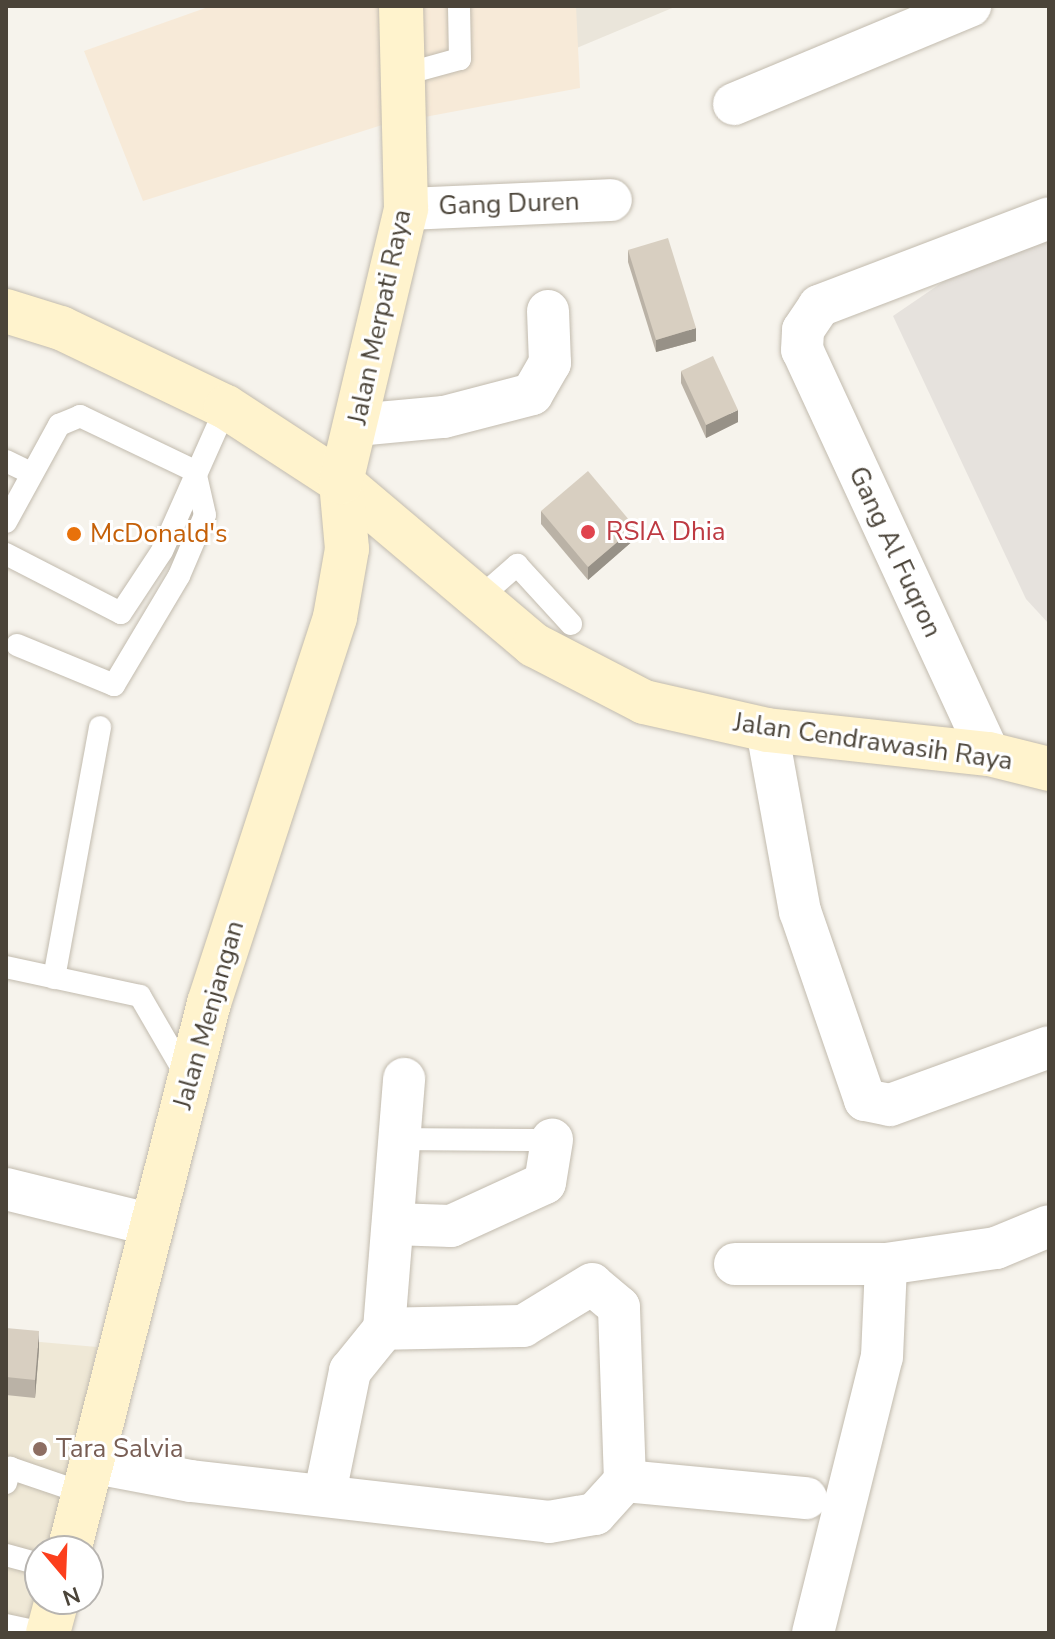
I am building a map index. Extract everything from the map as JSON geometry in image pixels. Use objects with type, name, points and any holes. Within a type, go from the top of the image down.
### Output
[{"type":"main road","name":"Jalan Merpati Raya","points":[[341,482],[406,209],[401,6]]},
{"type":"main road","name":"Jalan Cendrawasih Raya","points":[[6,311],[61,328],[226,407],[341,482],[476,601],[534,645],[644,702],[767,730],[989,754],[1049,769]]},
{"type":"main road","name":"Jalan Menjangan","points":[[73,1535],[189,1079],[335,617],[347,549],[341,482]]},
{"type":"street","points":[[734,104],[970,6]]},
{"type":"street","name":"Gang Duren","points":[[406,209],[611,200]]},
{"type":"street","name":"Gang Al Fuqron","points":[[989,754],[802,350],[806,318],[819,306],[1049,218]]},
{"type":"street","points":[[357,425],[444,417],[532,394],[550,363],[548,311]]},
{"type":"street","points":[[767,730],[800,911],[865,1100],[890,1105],[1049,1047]]},
{"type":"street","points":[[325,1493],[350,1371],[384,1329],[404,1079]]},
{"type":"street","points":[[393,1224],[451,1226],[545,1183],[552,1140]]},
{"type":"street","points":[[6,1189],[153,1225]]},
{"type":"street","points":[[735,1264],[886,1264],[996,1248],[1049,1226]]},
{"type":"street","points":[[813,1633],[882,1357],[886,1264]]},
{"type":"street","points":[[87,1478],[325,1493],[549,1522],[595,1514],[625,1481],[619,1307],[592,1284],[523,1326],[384,1329]]},
{"type":"street","points":[[625,1481],[806,1498]]},
{"type":"lane","points":[[405,74],[460,59],[459,6]]},
{"type":"lane","points":[[6,554],[121,613],[162,551],[226,407]]},
{"type":"lane","points":[[6,522],[29,472],[59,425],[80,416],[195,471]]},
{"type":"lane","points":[[6,461],[29,472]]},
{"type":"lane","points":[[17,645],[114,685],[179,576],[205,515],[195,471]]},
{"type":"lane","points":[[476,601],[517,565],[571,624]]},
{"type":"lane","points":[[54,978],[100,727]]},
{"type":"lane","points":[[6,967],[140,996],[189,1079]]},
{"type":"lane","points":[[400,1139],[552,1140]]},
{"type":"lane","points":[[8,1476],[87,1478]]},
{"type":"lane","points":[[6,1625],[46,1633]]},
{"type":"shaded area","points":[[211,6],[576,6],[580,88],[382,125],[143,201],[84,51]]},
{"type":"shaded area","points":[[417,6],[677,6],[481,88]]},
{"type":"shaded area","points":[[1016,232],[1049,234],[1049,624],[1026,599],[893,316]]},
{"type":"shaded area","name":"Tara Salvia","points":[[6,1339],[97,1347],[54,1535],[24,1535],[24,1615],[33,1615],[31,1633],[6,1633]]},
{"type":"building","points":[[668,238],[696,328],[656,340],[628,250]]},
{"type":"building","points":[[713,356],[738,410],[706,425],[681,371]]},
{"type":"building","name":"RSIA Dhia","points":[[588,471],[635,527],[588,567],[541,511]]},
{"type":"building","points":[[6,1328],[39,1331],[35,1380],[6,1377]]},
{"type":"place","name":"RSIA Dhia","points":[[588,532]]},
{"type":"place","name":"McDonald's","points":[[74,534]]},
{"type":"place","name":"Tara Salvia","points":[[40,1449]]}]
